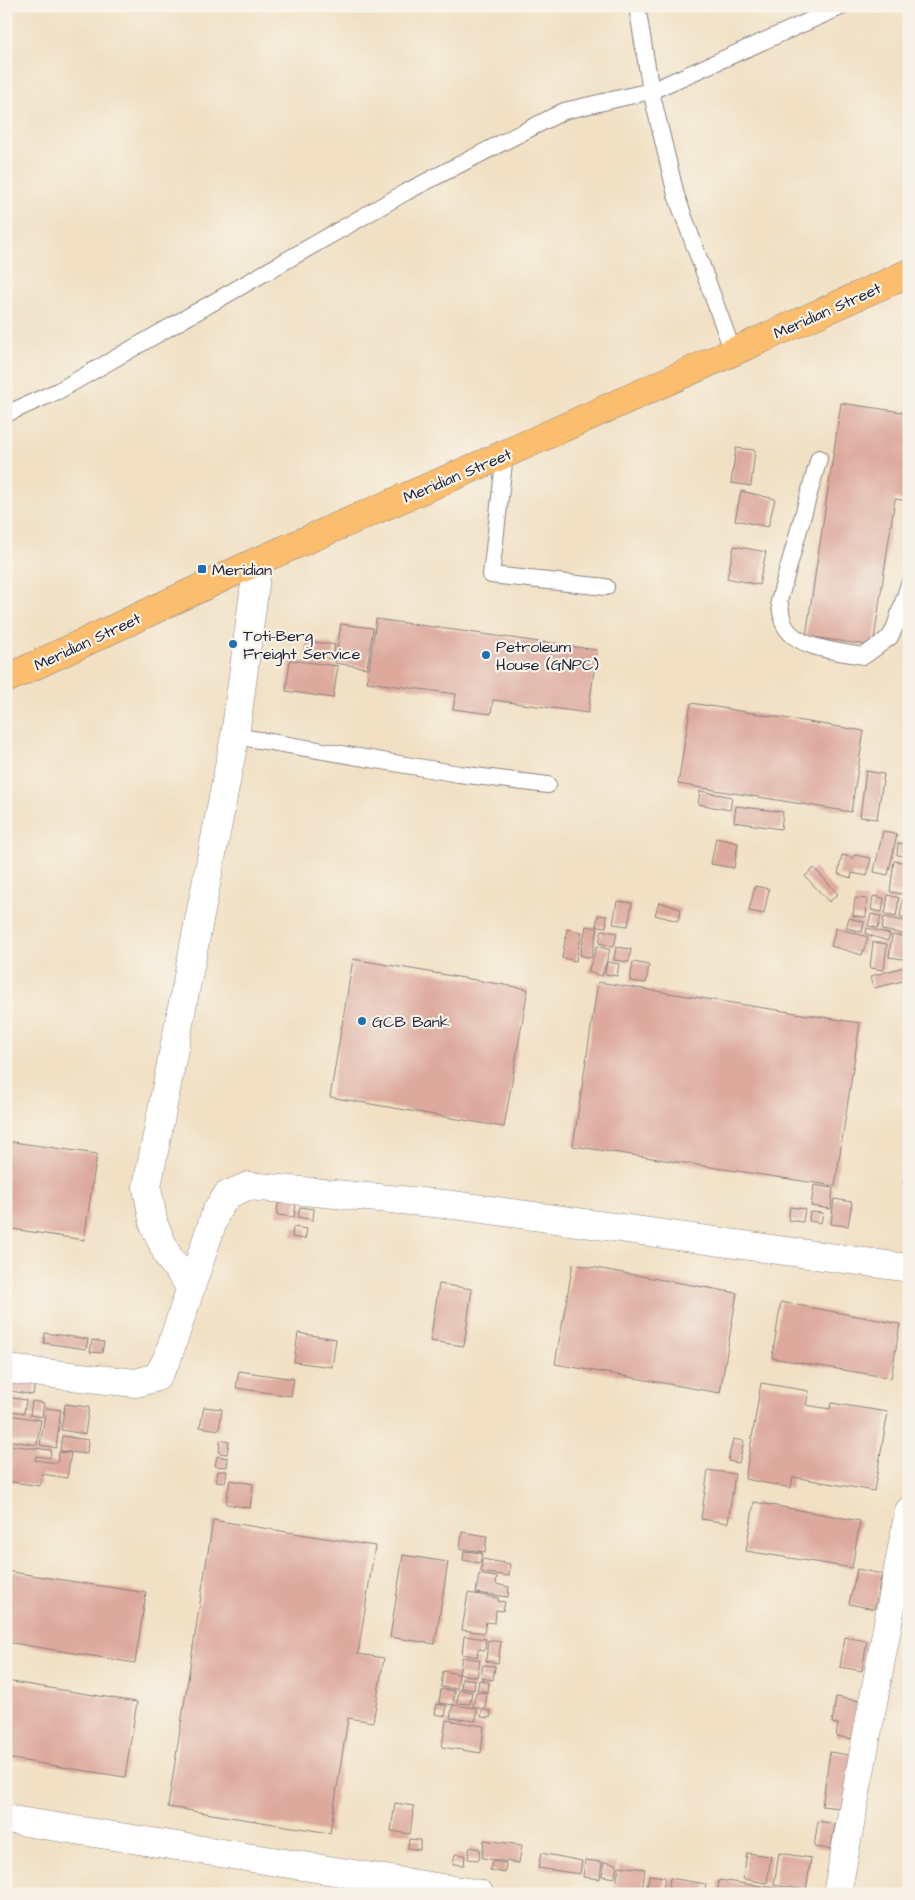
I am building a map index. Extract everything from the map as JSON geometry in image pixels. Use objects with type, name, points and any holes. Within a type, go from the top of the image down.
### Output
[{"type":"main road","name":"Meridian Street","points":[[6,679],[258,561],[505,454],[909,273]]},
{"type":"street","points":[[191,1287],[170,1258],[154,1225],[148,1187],[236,736],[258,561]]},
{"type":"street","points":[[6,1369],[136,1384],[157,1377],[168,1359],[216,1212],[227,1195],[248,1186],[454,1205],[909,1268]]},
{"type":"street","points":[[837,1894],[909,1511]]},
{"type":"street","points":[[6,1819],[480,1894]]},
{"type":"lane","points":[[637,6],[651,91],[676,195],[733,352]]},
{"type":"lane","points":[[6,414],[58,390],[406,192],[564,111],[651,91],[843,6]]},
{"type":"lane","points":[[505,454],[491,574],[606,587]]},
{"type":"lane","points":[[820,458],[779,601],[784,625],[797,639],[823,649],[864,656],[890,637],[909,584]]},
{"type":"lane","points":[[236,736],[459,774],[548,785]]},
{"type":"building","points":[[841,403],[909,413],[909,501],[895,499],[873,646],[806,636]]},
{"type":"building","points":[[736,448],[755,450],[751,486],[731,483]]},
{"type":"building","points":[[741,491],[775,499],[768,527],[735,520]]},
{"type":"building","points":[[734,546],[766,552],[759,585],[727,578]]},
{"type":"building","points":[[376,619],[597,650],[588,713],[493,700],[491,714],[453,709],[456,694],[367,682]]},
{"type":"building","points":[[341,624],[373,628],[367,668],[335,663]]},
{"type":"building","points":[[307,641],[335,645],[333,659],[305,655]]},
{"type":"building","points":[[290,660],[338,666],[333,698],[286,691]]},
{"type":"building","points":[[691,703],[864,731],[851,812],[678,784]]},
{"type":"building","points":[[866,771],[884,774],[877,819],[860,817]]},
{"type":"building","points":[[700,791],[732,797],[730,810],[698,804]]},
{"type":"building","points":[[736,806],[783,812],[781,829],[734,822]]},
{"type":"building","points":[[883,831],[897,835],[888,875],[874,872]]},
{"type":"building","points":[[716,838],[738,843],[734,868],[711,864]]},
{"type":"building","points":[[898,843],[907,844],[906,856],[897,855]]},
{"type":"building","points":[[842,855],[853,858],[854,855],[871,858],[867,876],[852,873],[851,878],[838,874]]},
{"type":"building","points":[[894,861],[909,863],[909,895],[890,892]]},
{"type":"building","points":[[814,868],[838,894],[829,902],[805,876]]},
{"type":"building","points":[[755,886],[769,889],[764,914],[749,911]]},
{"type":"building","points":[[888,895],[899,898],[896,917],[885,915]]},
{"type":"building","points":[[873,896],[884,898],[882,912],[871,910]]},
{"type":"building","points":[[855,898],[867,899],[866,917],[853,916]]},
{"type":"building","points":[[903,898],[909,899],[909,918],[900,917]]},
{"type":"building","points":[[617,901],[632,903],[628,926],[613,924]]},
{"type":"building","points":[[659,902],[681,909],[678,921],[655,915]]},
{"type":"building","points":[[871,914],[881,916],[878,928],[868,926]]},
{"type":"building","points":[[598,915],[607,916],[606,927],[596,926]]},
{"type":"building","points":[[884,917],[909,922],[909,935],[882,930]]},
{"type":"building","points":[[849,918],[864,922],[862,932],[846,928]]},
{"type":"building","points":[[586,926],[598,928],[591,958],[580,955]]},
{"type":"building","points":[[836,928],[868,937],[862,955],[831,946]]},
{"type":"building","points":[[867,928],[890,934],[888,941],[866,934]]},
{"type":"building","points":[[567,929],[582,932],[576,961],[562,958]]},
{"type":"building","points":[[602,930],[617,933],[614,947],[599,943]]},
{"type":"building","points":[[892,935],[909,937],[909,960],[889,957]]},
{"type":"building","points":[[873,942],[887,944],[884,970],[870,968]]},
{"type":"building","points":[[597,946],[610,950],[602,976],[588,972]]},
{"type":"building","points":[[616,947],[631,949],[629,962],[614,960]]},
{"type":"building","points":[[353,959],[528,989],[504,1127],[330,1097]]},
{"type":"building","points":[[607,962],[619,964],[617,976],[605,974]]},
{"type":"building","points":[[633,962],[649,965],[646,983],[630,981]]},
{"type":"building","points":[[904,967],[907,980],[874,988],[871,976]]},
{"type":"building","points":[[598,982],[860,1023],[835,1186],[573,1146]]},
{"type":"building","points":[[6,1141],[97,1154],[84,1240],[6,1228]]},
{"type":"building","points":[[909,1158],[909,1185],[903,1184]]},
{"type":"building","points":[[814,1185],[833,1188],[831,1209],[811,1206]]},
{"type":"building","points":[[279,1195],[297,1198],[294,1217],[277,1215]]},
{"type":"building","points":[[834,1199],[852,1202],[848,1226],[831,1224]]},
{"type":"building","points":[[300,1207],[314,1209],[313,1220],[298,1217]]},
{"type":"building","points":[[790,1207],[805,1209],[803,1222],[788,1220]]},
{"type":"building","points":[[810,1212],[823,1213],[821,1223],[809,1221]]},
{"type":"building","points":[[293,1227],[307,1229],[305,1239],[292,1237]]},
{"type":"building","points":[[573,1264],[737,1293],[720,1393],[555,1364]]},
{"type":"building","points":[[439,1284],[472,1289],[464,1346],[430,1341]]},
{"type":"building","points":[[781,1302],[900,1324],[891,1378],[772,1358]]},
{"type":"building","points":[[45,1333],[88,1339],[86,1349],[44,1343]]},
{"type":"building","points":[[298,1333],[336,1339],[332,1367],[294,1362]]},
{"type":"building","points":[[92,1340],[104,1342],[102,1353],[90,1352]]},
{"type":"building","points":[[239,1371],[294,1379],[291,1396],[236,1388]]},
{"type":"building","points":[[6,1378],[35,1382],[33,1395],[6,1390]]},
{"type":"building","points":[[761,1383],[809,1391],[806,1405],[830,1409],[831,1403],[888,1412],[874,1491],[793,1477],[791,1488],[745,1479]]},
{"type":"building","points":[[6,1397],[26,1400],[24,1413],[6,1410]]},
{"type":"building","points":[[32,1401],[44,1403],[42,1417],[30,1415]]},
{"type":"building","points":[[65,1404],[89,1407],[85,1434],[61,1430]]},
{"type":"building","points":[[204,1407],[222,1409],[219,1430],[200,1427]]},
{"type":"building","points":[[46,1408],[61,1410],[56,1448],[40,1445]]},
{"type":"building","points":[[9,1415],[41,1420],[37,1445],[6,1440]]},
{"type":"building","points":[[62,1436],[88,1440],[87,1454],[60,1451]]},
{"type":"building","points":[[733,1439],[744,1441],[739,1463],[728,1461]]},
{"type":"building","points":[[220,1440],[229,1442],[227,1454],[219,1453]]},
{"type":"building","points":[[6,1445],[51,1450],[50,1458],[36,1456],[35,1460],[57,1463],[59,1452],[71,1453],[67,1478],[42,1474],[40,1486],[6,1481]]},
{"type":"building","points":[[217,1456],[228,1458],[227,1467],[215,1466]]},
{"type":"building","points":[[708,1470],[735,1474],[728,1523],[701,1519]]},
{"type":"building","points":[[218,1471],[227,1471],[225,1483],[216,1482]]},
{"type":"building","points":[[230,1480],[253,1484],[250,1508],[226,1504]]},
{"type":"building","points":[[754,1502],[860,1521],[852,1568],[746,1551]]},
{"type":"building","points":[[213,1520],[375,1546],[358,1654],[384,1658],[373,1722],[348,1718],[330,1833],[168,1807]]},
{"type":"building","points":[[462,1532],[487,1536],[485,1552],[460,1549]]},
{"type":"building","points":[[464,1551],[482,1553],[480,1563],[463,1560]]},
{"type":"building","points":[[403,1555],[448,1562],[435,1644],[390,1637]]},
{"type":"building","points":[[482,1559],[510,1564],[509,1576],[481,1572]]},
{"type":"building","points":[[857,1569],[882,1574],[874,1609],[849,1604]]},
{"type":"building","points":[[6,1571],[146,1593],[135,1663],[6,1642]]},
{"type":"building","points":[[479,1574],[497,1577],[496,1584],[509,1587],[508,1597],[476,1593]]},
{"type":"building","points":[[468,1593],[498,1598],[498,1601],[505,1602],[503,1611],[496,1610],[495,1623],[486,1622],[484,1633],[462,1630]]},
{"type":"building","points":[[464,1636],[486,1639],[485,1650],[478,1649],[477,1657],[462,1654]]},
{"type":"building","points":[[845,1637],[867,1641],[862,1671],[840,1667]]},
{"type":"building","points":[[488,1640],[501,1642],[498,1663],[486,1661]]},
{"type":"building","points":[[462,1657],[480,1660],[477,1677],[459,1674]]},
{"type":"building","points":[[483,1665],[495,1666],[493,1680],[481,1678]]},
{"type":"building","points":[[443,1671],[459,1674],[457,1689],[441,1687]]},
{"type":"building","points":[[462,1678],[475,1680],[474,1690],[461,1688]]},
{"type":"building","points":[[479,1680],[489,1682],[488,1692],[477,1690]]},
{"type":"building","points":[[6,1681],[137,1702],[125,1777],[6,1758]]},
{"type":"building","points":[[441,1689],[455,1691],[453,1705],[439,1703]]},
{"type":"building","points":[[459,1690],[472,1692],[470,1704],[457,1703]]},
{"type":"building","points":[[476,1692],[487,1693],[485,1709],[473,1707]]},
{"type":"building","points":[[836,1697],[860,1701],[858,1740],[836,1736],[838,1724],[832,1723]]},
{"type":"building","points":[[437,1704],[447,1706],[445,1716],[435,1714]]},
{"type":"building","points":[[453,1705],[477,1708],[476,1721],[450,1718]]},
{"type":"building","points":[[482,1710],[491,1711],[490,1718],[481,1717]]},
{"type":"building","points":[[446,1720],[484,1726],[481,1753],[442,1747]]},
{"type":"building","points":[[830,1752],[854,1756],[847,1809],[822,1806]]},
{"type":"building","points":[[395,1803],[414,1806],[410,1834],[391,1831]]},
{"type":"building","points":[[818,1821],[835,1824],[831,1849],[814,1847]]},
{"type":"building","points":[[409,1839],[420,1840],[420,1850],[408,1848]]},
{"type":"building","points":[[484,1840],[522,1845],[519,1863],[482,1858]]},
{"type":"building","points":[[470,1847],[480,1849],[479,1860],[468,1859]]},
{"type":"building","points":[[541,1853],[582,1861],[580,1874],[538,1868]]},
{"type":"building","points":[[747,1853],[771,1856],[767,1883],[743,1879]]},
{"type":"building","points":[[779,1853],[811,1858],[806,1890],[774,1885]]},
{"type":"building","points":[[455,1854],[465,1855],[464,1865],[453,1864]]},
{"type":"building","points":[[585,1860],[602,1862],[600,1879],[583,1877]]},
{"type":"building","points":[[492,1861],[506,1863],[505,1873],[490,1870]]},
{"type":"building","points":[[604,1862],[617,1864],[615,1878],[602,1876]]},
{"type":"building","points":[[619,1866],[645,1869],[642,1890],[616,1886]]},
{"type":"building","points":[[649,1875],[665,1877],[662,1894],[646,1894]]},
{"type":"building","points":[[670,1878],[706,1884],[704,1894],[667,1894]]},
{"type":"building","points":[[719,1880],[787,1890],[787,1894],[717,1894]]},
{"type":"place","name":"Meridian","points":[[202,569]]},
{"type":"place","name":"Toti-Berg Freight Service","points":[[233,644]]},
{"type":"place","name":"Petroleum House (GNPC)","points":[[486,655]]},
{"type":"place","name":"GCB Bank","points":[[362,1021]]}]
